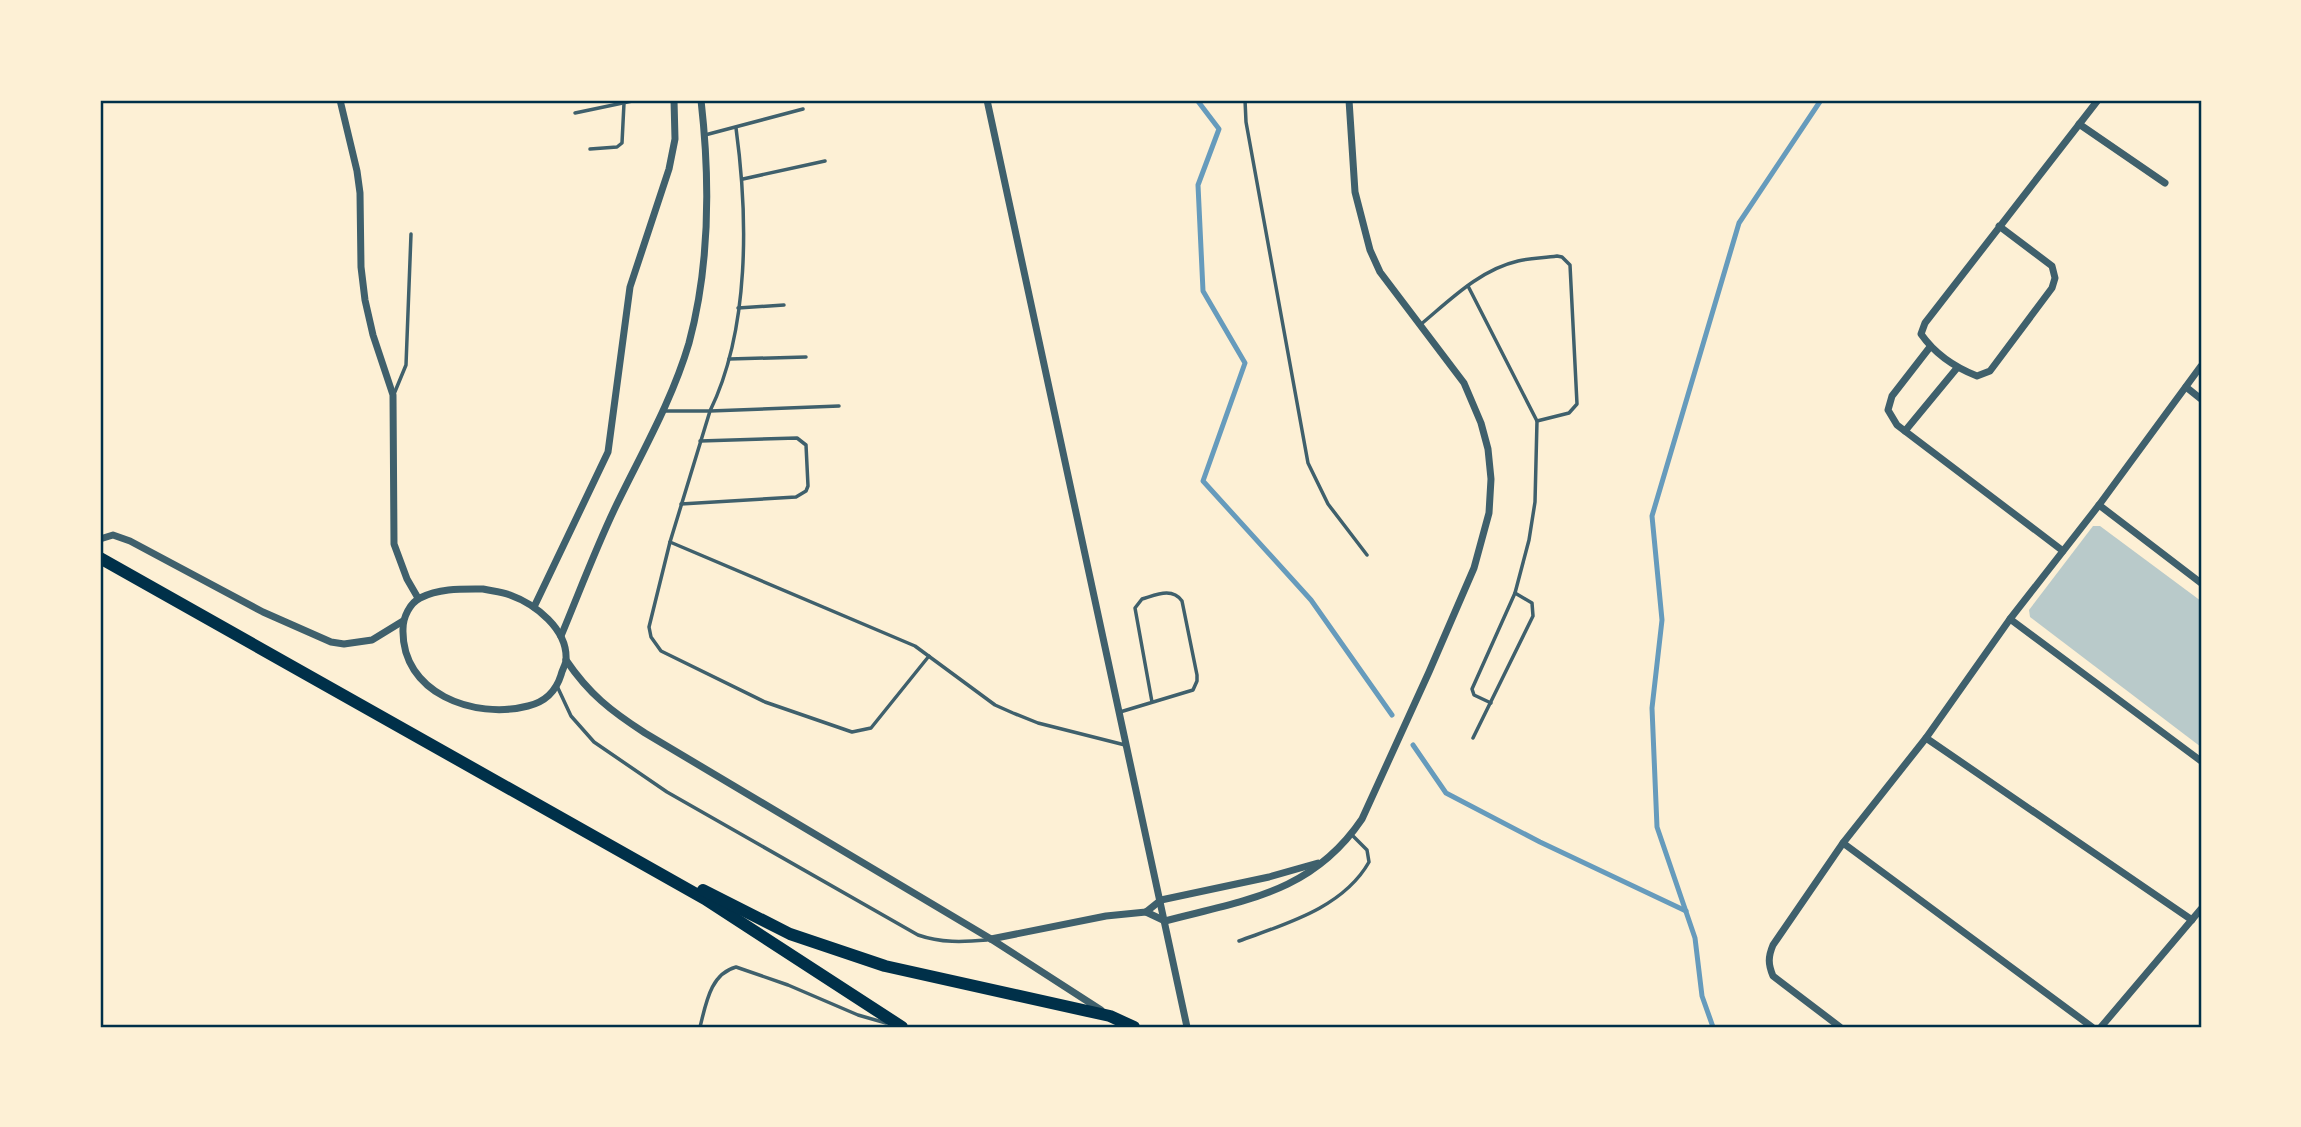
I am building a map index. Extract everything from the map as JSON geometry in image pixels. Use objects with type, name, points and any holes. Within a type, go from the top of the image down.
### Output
[{"type":"highway","points":[[100,558],[705,900],[902,1027]]},
{"type":"highway","points":[[653,870],[709,893],[790,934],[885,966],[1110,1016],[1134,1027]]},
{"type":"street","points":[[340,100],[360,193],[361,267],[365,300],[373,335],[393,396],[394,544],[418,598]]},
{"type":"street","points":[[534,607],[608,452],[630,287],[669,169],[675,139],[674,100]]},
{"type":"street","points":[[561,636],[609,522],[664,411],[689,343],[699,288],[706,223],[705,135],[701,100]]},
{"type":"street","points":[[987,100],[1187,1027]]},
{"type":"street","points":[[991,939],[1106,916],[1146,912],[1165,921],[1275,891],[1300,879],[1325,861],[1362,819],[1474,568],[1489,513],[1491,479],[1488,449],[1481,423],[1464,383],[1380,272],[1370,250],[1355,192],[1349,100]]},
{"type":"street","points":[[1999,226],[2052,266],[2055,278],[2052,288],[1990,371],[1977,376],[1957,368],[1930,347],[1921,334],[1925,323],[1999,226],[2098,100]]},
{"type":"street","points":[[2079,124],[2165,183]]},
{"type":"street","points":[[1930,347],[1892,396],[1888,410],[1897,425],[2063,551]]},
{"type":"street","points":[[1840,1027],[1773,976],[1769,955],[1773,945],[1843,843],[1926,738],[2010,620],[2201,366]]},
{"type":"street","points":[[1905,431],[1957,368]]},
{"type":"street","points":[[2186,387],[2201,399]]},
{"type":"street","points":[[2099,505],[2201,583]]},
{"type":"street","points":[[100,539],[113,536],[130,541],[263,612],[331,642],[344,644],[372,640],[403,621]]},
{"type":"street","points":[[566,660],[557,686],[541,703],[494,710],[469,707],[433,690],[413,671],[402,645],[403,621],[418,598],[446,590],[484,589],[509,594],[534,607],[561,636],[566,660],[584,686],[614,713],[991,939],[1110,1016]]},
{"type":"street","points":[[2010,620],[2201,761]]},
{"type":"street","points":[[1926,738],[2192,920]]},
{"type":"street","points":[[1843,843],[2092,1027]]},
{"type":"street","points":[[1146,912],[1161,900],[1269,877],[1325,861]]},
{"type":"street","points":[[2101,1027],[2201,909]]},
{"type":"lane","points":[[575,113],[637,100]]},
{"type":"lane","points":[[1245,100],[1246,122],[1308,463],[1328,504],[1367,555]]},
{"type":"lane","points":[[590,149],[617,147],[622,143],[624,103]]},
{"type":"lane","points":[[705,135],[803,109]]},
{"type":"lane","points":[[736,128],[745,218],[738,308],[722,387],[710,411],[681,504],[649,627],[661,652],[765,702],[852,732],[872,727],[929,656]]},
{"type":"lane","points":[[743,178],[825,161]]},
{"type":"lane","points":[[393,396],[406,365],[411,234]]},
{"type":"lane","points":[[1420,325],[1468,285],[1500,268],[1517,261],[1562,257],[1570,265],[1577,404],[1569,412],[1538,421]]},
{"type":"lane","points":[[1468,285],[1538,421],[1535,502],[1530,540],[1515,593],[1472,689],[1474,695],[1491,703]]},
{"type":"lane","points":[[738,308],[784,305]]},
{"type":"lane","points":[[729,359],[806,357]]},
{"type":"lane","points":[[664,411],[839,406]]},
{"type":"lane","points":[[681,504],[796,497],[806,491],[808,486],[806,445],[797,438],[701,441]]},
{"type":"lane","points":[[670,542],[915,646],[980,695],[1004,709],[1038,723],[1127,745]]},
{"type":"lane","points":[[1118,712],[1152,702],[1192,690],[1197,681],[1182,601],[1175,593],[1170,592],[1142,599],[1135,608],[1152,702]]},
{"type":"lane","points":[[1473,738],[1533,616],[1532,603],[1515,593]]},
{"type":"lane","points":[[557,686],[571,716],[594,742],[667,792],[918,935],[935,941],[991,939]]},
{"type":"lane","points":[[1239,941],[1292,922],[1321,908],[1342,892],[1369,862],[1367,849],[1351,834]]},
{"type":"lane","points":[[700,1027],[714,983],[720,975],[736,967],[788,985],[858,1016],[902,1027]]},
{"type":"shaded area","points":[[2093,526],[2100,526],[2201,601],[2201,747],[2030,617],[2029,610]]},
{"type":"waterway","points":[[1197,100],[1219,129],[1198,185],[1203,291],[1245,363],[1203,481],[1311,600],[1392,715]]},
{"type":"waterway","points":[[1713,1027],[1702,996],[1695,938],[1657,827],[1652,708],[1662,620],[1652,516],[1739,223],[1821,100]]},
{"type":"waterway","points":[[1413,745],[1446,793],[1540,842],[1686,911]]}]
